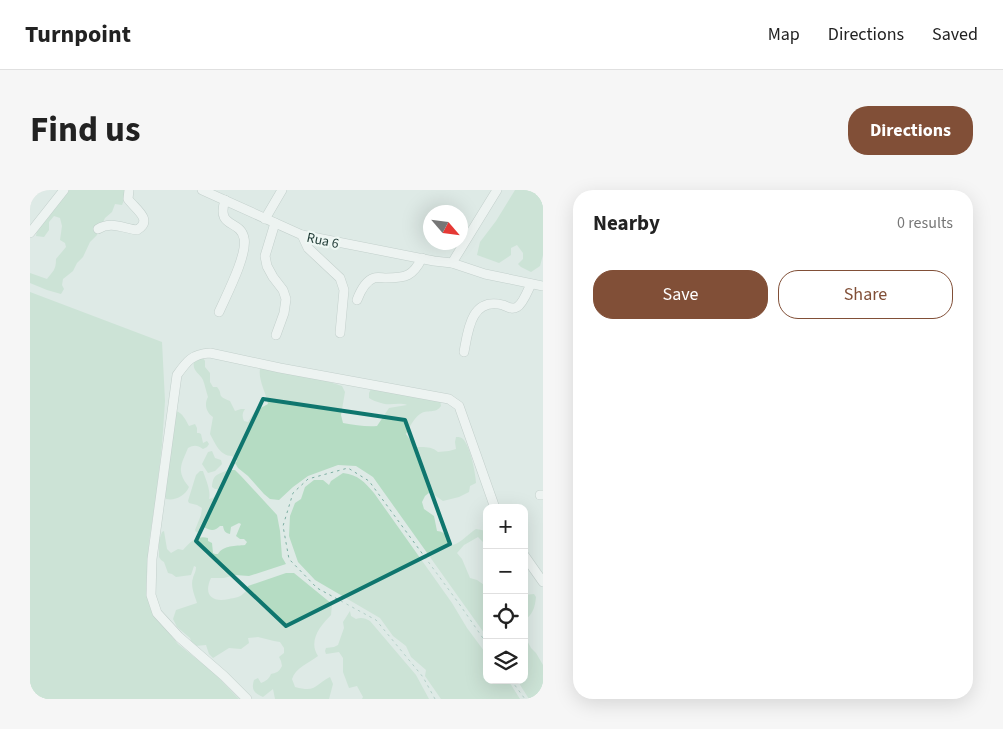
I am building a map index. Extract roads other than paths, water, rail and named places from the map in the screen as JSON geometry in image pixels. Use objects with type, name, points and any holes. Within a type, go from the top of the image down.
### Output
[{"type":"street","points":[[30,233],[64,190]]},
{"type":"street","points":[[98,230],[104,226],[113,225],[137,230],[142,227],[144,219],[141,212],[128,199],[129,190]]},
{"type":"street","name":"Rua 6","points":[[202,190],[302,236],[452,264],[485,274],[543,286]]},
{"type":"street","points":[[265,219],[282,190]]},
{"type":"street","points":[[452,264],[497,190]]},
{"type":"street","points":[[218,312],[238,270],[245,244],[244,235],[223,216],[224,200]]},
{"type":"street","points":[[275,223],[265,256],[267,266],[283,290],[286,299],[284,313],[276,335]]},
{"type":"street","points":[[302,236],[308,248],[340,278],[344,290],[340,333]]},
{"type":"street","points":[[357,300],[367,283],[374,278],[396,278],[412,274],[422,258]]},
{"type":"street","points":[[464,352],[470,322],[479,309],[487,304],[501,305],[510,309],[516,308],[521,304],[531,284]]},
{"type":"street","points":[[247,699],[179,637],[157,613],[151,595],[152,559],[177,375],[189,359],[200,354],[210,353],[280,368],[449,398],[459,406],[494,504]]},
{"type":"street","points":[[528,561],[543,582]]}]
